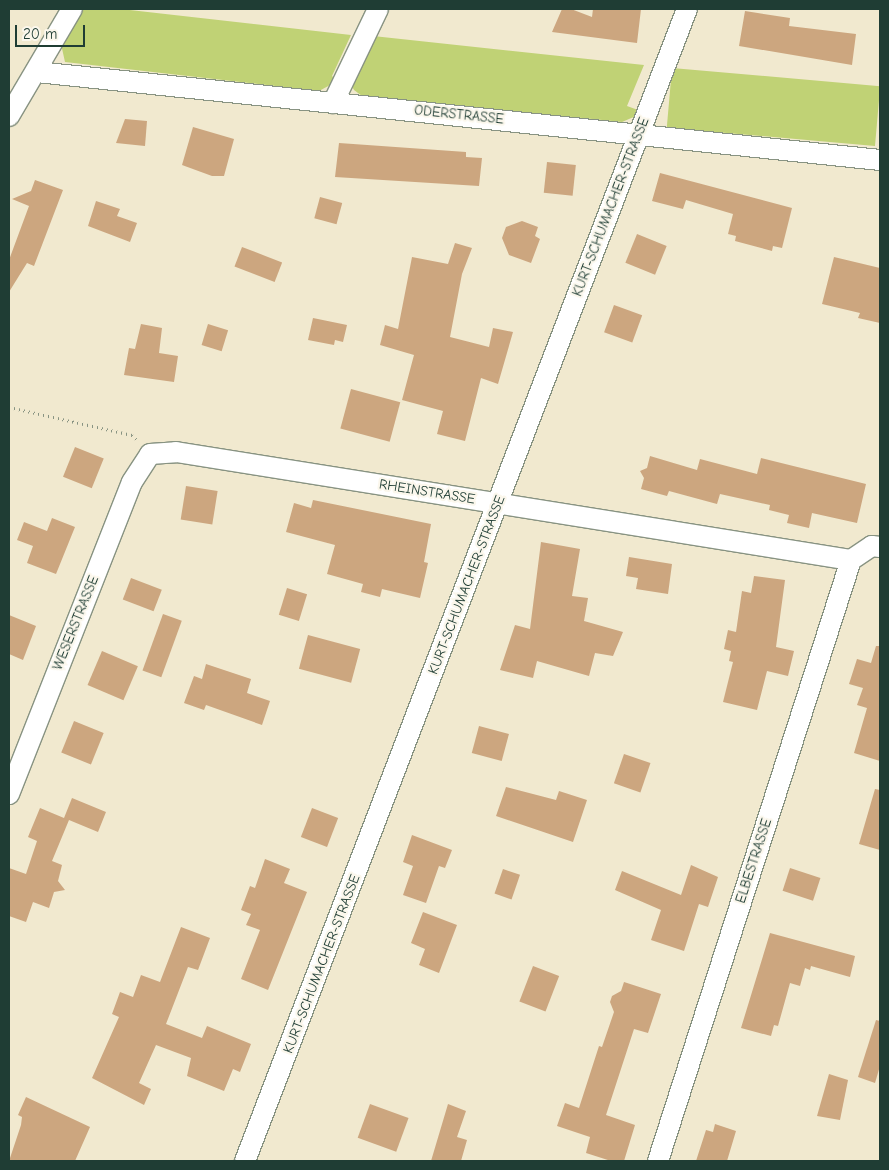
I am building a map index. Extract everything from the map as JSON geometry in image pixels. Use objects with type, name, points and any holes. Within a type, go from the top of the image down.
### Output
[{"type":"street","points":[[9,116],[37,72],[72,9]]},
{"type":"street","points":[[333,103],[378,9]]},
{"type":"street","name":"KURT-SCHUMACHER-STRASSE","points":[[245,1161],[687,9]]},
{"type":"street","name":"ODERSTRASSE","points":[[37,72],[880,160]]},
{"type":"street","name":"RHEINSTRASSE","points":[[150,454],[176,452],[851,560]]},
{"type":"street","name":"WESERSTRASSE","points":[[9,794],[132,482],[150,454]]},
{"type":"street","points":[[851,560],[872,546],[880,547]]},
{"type":"street","name":"ELBESTRASSE","points":[[658,1161],[851,560]]},
{"type":"path","points":[[9,407],[132,435],[150,454]]},
{"type":"green space","points":[[79,9],[121,9],[351,35],[332,76],[335,79],[332,84],[319,91],[65,62],[61,44]]},
{"type":"green space","points":[[373,36],[644,65],[627,106],[638,110],[636,116],[622,122],[362,96],[354,90],[351,84]]},
{"type":"green space","points":[[672,68],[880,86],[875,146],[667,128]]},
{"type":"building","points":[[562,9],[571,9],[592,17],[593,9],[641,9],[637,43],[552,32]]},
{"type":"building","points":[[745,11],[790,18],[789,26],[856,34],[852,65],[739,46]]},
{"type":"building","points":[[125,119],[147,121],[145,146],[116,143]]},
{"type":"building","points":[[193,127],[234,139],[224,176],[212,176],[182,165]]},
{"type":"building","points":[[339,143],[466,152],[466,157],[482,158],[479,186],[335,177]]},
{"type":"building","points":[[547,162],[576,165],[573,196],[544,193]]},
{"type":"building","points":[[660,173],[792,208],[782,248],[773,246],[772,251],[735,241],[736,236],[728,234],[733,214],[686,200],[683,209],[652,201]]},
{"type":"building","points":[[35,180],[63,190],[34,266],[27,263],[9,292],[9,260],[29,206],[12,199],[31,191]]},
{"type":"building","points":[[320,197],[342,203],[337,224],[314,218]]},
{"type":"building","points":[[96,201],[120,209],[117,216],[137,223],[130,242],[88,226]]},
{"type":"building","points":[[522,221],[538,227],[535,236],[540,239],[531,263],[509,255],[502,238],[506,227]]},
{"type":"building","points":[[637,234],[667,246],[655,275],[625,263]]},
{"type":"building","points":[[455,243],[472,248],[462,274],[450,337],[489,347],[493,328],[513,332],[498,384],[481,378],[465,441],[437,434],[443,411],[402,400],[414,355],[380,345],[385,325],[398,329],[412,257],[448,264]]},
{"type":"building","points":[[242,247],[282,262],[275,282],[234,267]]},
{"type":"building","points":[[834,257],[880,268],[880,323],[858,318],[860,313],[822,304]]},
{"type":"building","points":[[614,305],[642,315],[632,343],[604,332]]},
{"type":"building","points":[[313,318],[347,325],[343,342],[335,340],[334,345],[308,340]]},
{"type":"building","points":[[141,324],[162,328],[159,353],[178,356],[174,382],[124,375],[129,348],[135,349]]},
{"type":"building","points":[[208,324],[228,330],[222,351],[202,345]]},
{"type":"building","points":[[351,389],[400,402],[390,442],[340,429]]},
{"type":"building","points":[[75,447],[104,459],[92,488],[63,477]]},
{"type":"building","points":[[650,456],[697,470],[700,459],[757,474],[761,458],[866,484],[857,523],[812,513],[809,528],[787,523],[789,515],[769,510],[770,505],[720,494],[717,504],[669,491],[667,496],[641,489],[644,478],[640,471],[647,468]]},
{"type":"building","points":[[186,486],[218,491],[212,525],[181,520]]},
{"type":"building","points":[[313,500],[431,524],[424,562],[428,563],[420,598],[382,589],[380,597],[361,592],[363,584],[327,574],[335,545],[286,532],[294,503],[311,508]]},
{"type":"building","points":[[52,518],[75,527],[56,574],[27,563],[33,546],[17,540],[24,522],[47,531]]},
{"type":"building","points":[[541,542],[580,549],[572,596],[588,598],[584,621],[623,632],[613,656],[595,653],[589,676],[537,661],[533,678],[500,670],[515,625],[530,629]]},
{"type":"building","points":[[629,557],[672,564],[668,594],[636,589],[638,578],[626,576]]},
{"type":"building","points":[[754,576],[785,580],[776,647],[794,651],[788,676],[767,671],[757,710],[723,702],[733,662],[729,661],[731,651],[724,649],[728,630],[736,632],[742,591],[751,593]]},
{"type":"building","points":[[131,578],[162,590],[154,611],[123,599]]},
{"type":"building","points":[[287,588],[307,594],[299,621],[279,615]]},
{"type":"building","points":[[163,614],[182,621],[161,677],[142,670]]},
{"type":"building","points":[[9,615],[36,626],[23,660],[9,654]]},
{"type":"building","points":[[308,635],[360,649],[351,683],[299,669]]},
{"type":"building","points":[[876,646],[880,646],[880,761],[854,753],[867,708],[857,705],[863,688],[849,684],[857,659],[871,663]]},
{"type":"building","points":[[102,651],[138,666],[123,700],[88,685]]},
{"type":"building","points":[[206,664],[251,679],[247,693],[270,701],[262,725],[206,705],[204,710],[184,703],[194,676],[202,679]]},
{"type":"building","points":[[74,721],[104,733],[91,765],[61,753]]},
{"type":"building","points":[[479,726],[509,734],[502,761],[472,753]]},
{"type":"building","points":[[624,754],[650,763],[640,792],[614,783]]},
{"type":"building","points":[[506,787],[556,800],[559,791],[587,800],[573,842],[496,816]]},
{"type":"building","points":[[875,789],[880,790],[880,850],[859,844]]},
{"type":"building","points":[[72,798],[106,812],[98,832],[69,820],[52,861],[62,865],[58,881],[65,890],[54,892],[49,908],[33,902],[26,922],[9,916],[9,868],[26,874],[37,841],[28,837],[40,808],[64,818]]},
{"type":"building","points":[[312,808],[338,818],[327,847],[301,837]]},
{"type":"building","points":[[412,835],[452,850],[445,868],[439,866],[426,903],[403,895],[413,866],[403,862]]},
{"type":"building","points":[[265,859],[290,869],[284,883],[307,892],[268,990],[241,979],[260,930],[246,925],[251,914],[241,910],[250,886],[255,888]]},
{"type":"building","points":[[691,865],[718,877],[708,907],[699,904],[684,951],[651,940],[661,910],[615,890],[622,871],[681,895]]},
{"type":"building","points":[[790,868],[820,878],[813,901],[783,891]]},
{"type":"building","points":[[503,869],[520,875],[512,899],[495,894]]},
{"type":"building","points":[[423,912],[457,925],[439,973],[419,965],[425,949],[411,943]]},
{"type":"building","points":[[181,927],[210,938],[198,970],[188,967],[166,1024],[202,1038],[207,1026],[251,1044],[240,1072],[233,1069],[224,1091],[187,1076],[191,1058],[156,1045],[139,1083],[151,1089],[144,1105],[92,1078],[119,1017],[112,1014],[120,992],[133,997],[141,975],[160,982]]},
{"type":"building","points":[[770,933],[855,956],[850,977],[811,966],[810,970],[805,968],[800,986],[790,983],[778,1026],[774,1025],[771,1036],[741,1028]]},
{"type":"building","points":[[533,966],[559,976],[546,1012],[519,1001]]},
{"type":"building","points":[[624,982],[661,994],[648,1033],[634,1029],[606,1115],[635,1125],[624,1161],[611,1161],[586,1153],[590,1137],[557,1126],[565,1103],[579,1108],[599,1046],[602,1047],[614,1012],[610,1002],[612,996],[621,991]]},
{"type":"building","points":[[876,1020],[880,1021],[880,1066],[875,1083],[858,1077]]},
{"type":"building","points":[[829,1074],[848,1080],[840,1120],[817,1116]]},
{"type":"building","points":[[26,1097],[90,1127],[75,1161],[9,1161],[21,1125],[22,1117],[18,1115]]},
{"type":"building","points":[[370,1104],[409,1118],[396,1152],[358,1138]]},
{"type":"building","points":[[448,1104],[466,1111],[457,1137],[467,1140],[461,1161],[431,1161]]},
{"type":"building","points":[[715,1124],[736,1131],[727,1161],[696,1161],[706,1130],[713,1132]]}]
